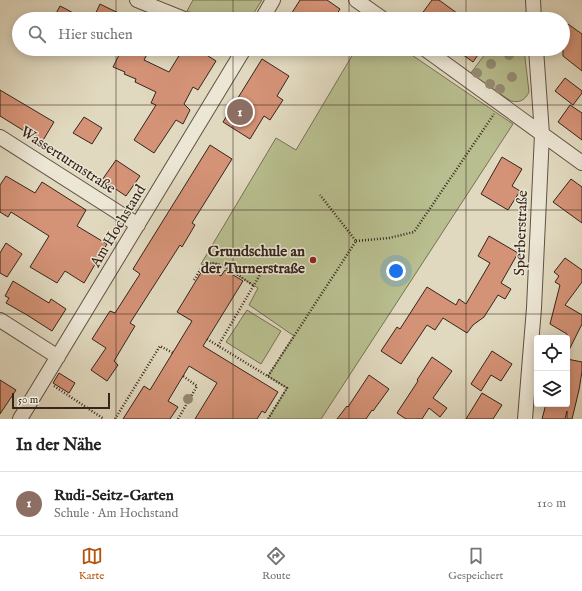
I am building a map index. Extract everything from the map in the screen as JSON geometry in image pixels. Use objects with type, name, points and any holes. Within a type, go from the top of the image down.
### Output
[{"type":"street","points":[[137,0],[167,12]]},
{"type":"street","points":[[266,12],[273,0]]},
{"type":"street","points":[[356,0],[373,12]]},
{"type":"street","points":[[533,0],[534,12]]},
{"type":"street","name":"Am Hochstand","points":[[20,419],[240,56]]},
{"type":"street","points":[[435,56],[582,163]]},
{"type":"street","name":"Sperberstraße","points":[[525,419],[534,308],[542,134],[536,56]]},
{"type":"street","name":"Wasserturmstraße","points":[[0,137],[138,225]]},
{"type":"street","points":[[0,320],[58,357]]},
{"type":"path","points":[[356,241],[389,238],[414,232],[496,112]]},
{"type":"path","points":[[320,195],[356,241]]},
{"type":"path","points":[[268,376],[356,241]]},
{"type":"path","points":[[194,280],[204,266],[212,263],[219,264],[254,286]]},
{"type":"path","points":[[218,346],[264,268]]},
{"type":"path","points":[[207,339],[287,388],[268,419]]},
{"type":"path","points":[[115,419],[160,346],[172,353]]},
{"type":"path","points":[[178,419],[197,386],[183,376]]},
{"type":"path","points":[[45,380],[104,419]]},
{"type":"green space","points":[[193,0],[262,0],[254,12],[187,11]]},
{"type":"green space","name":"Grundschule an der Turnerstraße","points":[[352,56],[413,56],[513,124],[321,419],[268,419],[287,388],[268,376],[294,336],[249,305],[258,288],[219,264],[201,264],[276,138],[296,150]]},
{"type":"green space","points":[[484,56],[525,56],[529,92],[524,99],[520,101],[511,101],[470,74]]},
{"type":"green space","points":[[247,310],[281,331],[261,364],[226,342]]},
{"type":"building","points":[[300,0],[327,0],[340,9],[338,12],[292,12]]},
{"type":"building","points":[[432,0],[439,0],[455,12],[423,12]]},
{"type":"building","points":[[100,4],[116,12],[96,12]]},
{"type":"building","points":[[60,6],[71,12],[57,12]]},
{"type":"building","points":[[570,25],[582,34],[582,71],[563,56],[570,56]]},
{"type":"building","points":[[118,56],[146,56],[144,60],[169,72],[179,56],[208,56],[216,61],[198,90],[193,87],[184,104],[190,110],[183,124],[176,120],[154,153],[134,140],[156,105],[151,103],[156,92],[135,82],[136,79],[113,67]]},
{"type":"building","points":[[465,56],[477,56],[473,62]]},
{"type":"building","points":[[262,59],[289,76],[277,96],[283,100],[270,120],[264,116],[250,139],[223,122]]},
{"type":"building","points":[[565,78],[582,91],[573,105],[555,91]]},
{"type":"building","points":[[0,90],[54,122],[42,142],[0,116]]},
{"type":"building","points":[[570,105],[582,113],[582,140],[558,122]]},
{"type":"building","points":[[84,117],[102,128],[92,144],[73,133]]},
{"type":"building","points":[[210,145],[232,159],[192,223],[195,225],[182,247],[180,245],[130,323],[135,326],[114,361],[118,365],[107,381],[91,370],[106,348],[92,339],[110,311],[115,313],[140,274],[133,269]]},
{"type":"building","points":[[502,157],[522,169],[512,186],[520,191],[508,210],[481,194]]},
{"type":"building","points":[[116,160],[140,176],[126,196],[102,180]]},
{"type":"building","points":[[6,176],[35,193],[42,182],[86,210],[77,226],[107,244],[84,283],[65,271],[57,283],[30,267],[49,236],[11,212],[8,217],[0,212],[0,185]]},
{"type":"building","points":[[571,179],[582,187],[582,223],[553,202]]},
{"type":"building","points":[[489,236],[518,253],[501,283],[511,289],[505,299],[498,295],[484,317],[473,325],[467,333],[443,318],[435,330],[427,325],[401,364],[381,351],[397,327],[400,329],[427,287],[456,305],[459,299],[466,304],[490,263],[478,256]]},
{"type":"building","points":[[6,243],[22,254],[7,277],[0,273],[0,253]]},
{"type":"building","points":[[565,258],[582,270],[582,282],[565,305],[582,315],[582,324],[570,348],[570,335],[567,335],[550,324],[560,285],[555,282],[559,276],[554,272]]},
{"type":"building","points":[[205,266],[221,276],[225,270],[243,281],[203,346],[278,392],[265,413],[262,411],[257,419],[195,419],[217,383],[189,366],[168,401],[178,407],[170,419],[123,419],[144,386],[150,390],[192,321],[177,312]]},
{"type":"building","points":[[13,281],[49,303],[51,299],[66,309],[52,331],[6,303],[9,298],[5,296]]},
{"type":"building","points":[[492,351],[512,364],[501,381],[491,375],[481,391],[471,384]]},
{"type":"building","points":[[432,357],[452,371],[433,398],[447,408],[440,417],[429,408],[422,419],[406,419],[397,413]]},
{"type":"building","points":[[570,360],[582,362],[579,390],[572,419],[567,419],[567,411],[565,419],[542,419],[545,407],[570,407]]},
{"type":"building","points":[[59,373],[75,383],[69,393],[53,383]]},
{"type":"building","points":[[369,375],[389,389],[366,419],[337,419],[347,406],[348,407]]},
{"type":"building","points":[[0,380],[16,390],[0,414]]},
{"type":"building","points":[[482,393],[502,405],[493,419],[466,419]]},
{"type":"place","name":"Rudi-Seitz-Garten","points":[[240,112]]},
{"type":"place","name":"Grundschule an der Turnerstraße","points":[[313,260]]}]
